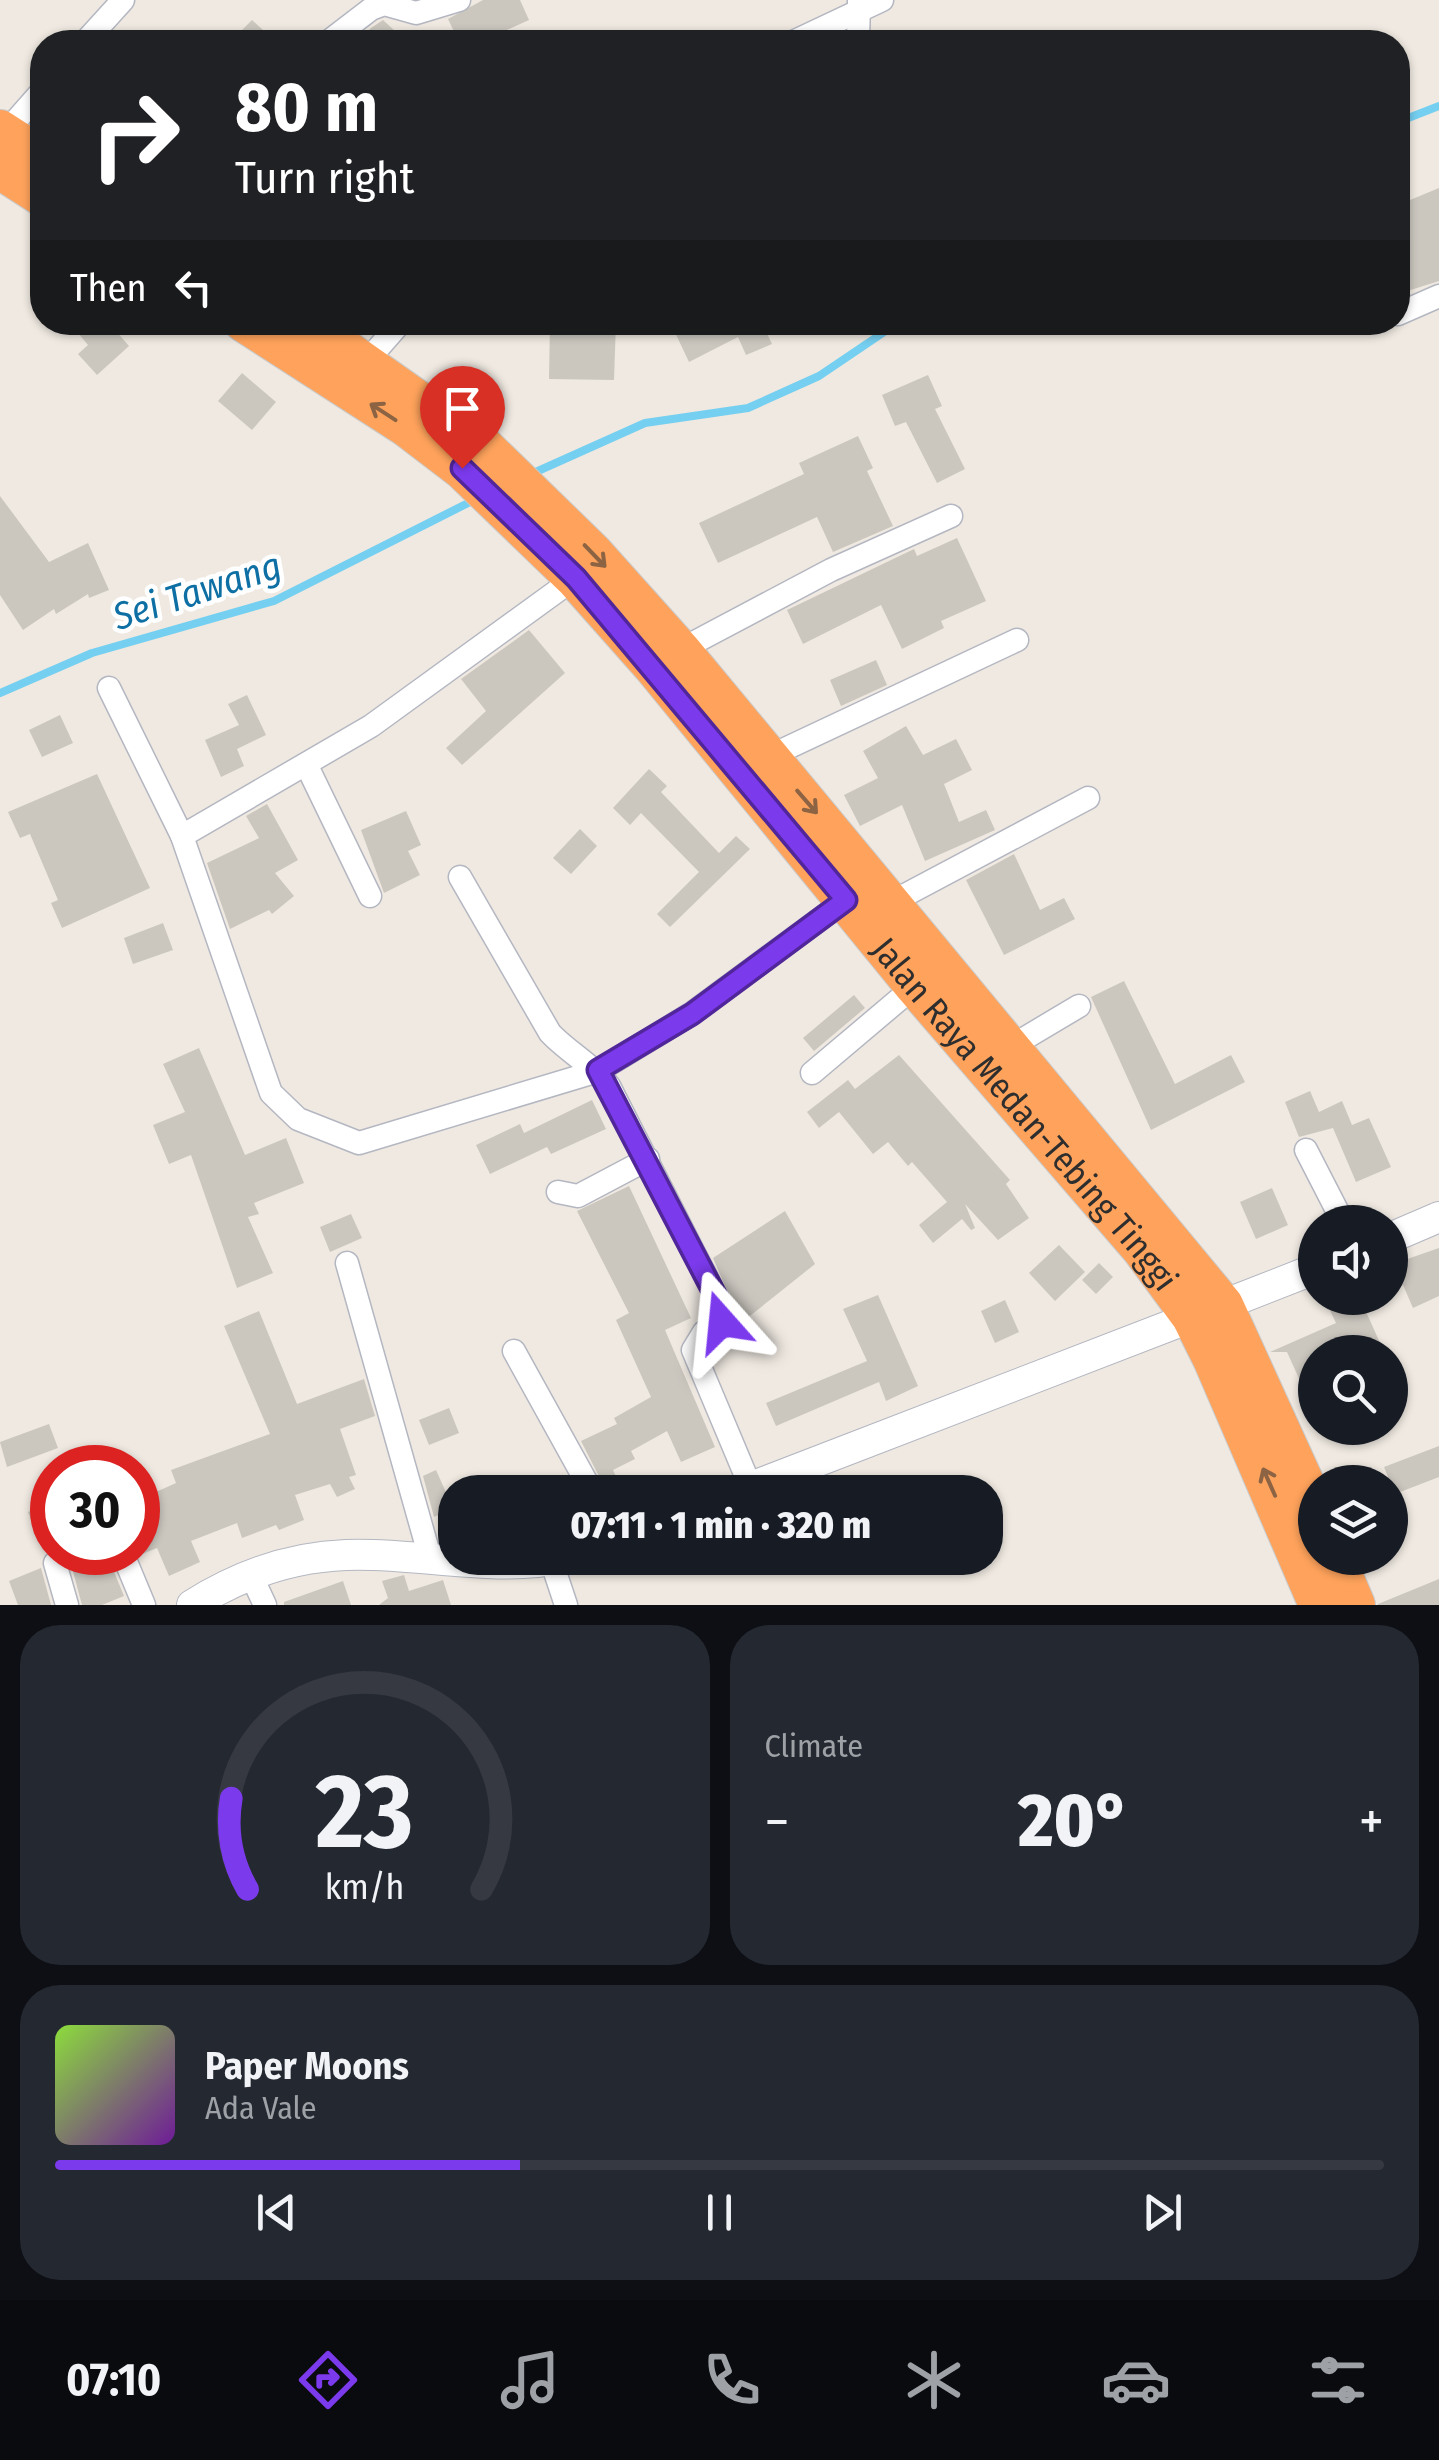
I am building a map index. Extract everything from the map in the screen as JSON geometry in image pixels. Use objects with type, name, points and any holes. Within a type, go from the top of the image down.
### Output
[{"type":"highway","points":[[2,144],[30,153]]},
{"type":"highway","points":[[2,144],[30,180]]},
{"type":"highway","name":"Jalan Raya Medan-Tebing Tinggi","points":[[264,335],[406,427],[473,458]]},
{"type":"highway","name":"Jalan Raya Medan-Tebing Tinggi","points":[[326,335],[366,362],[680,650],[768,757],[915,986],[1142,1248],[1208,1311],[1254,1448],[1319,1605]]},
{"type":"highway","name":"Jalan Raya Medan-Tebing Tinggi","points":[[517,498],[576,578],[868,908],[1010,1047],[1208,1311],[1298,1476]]},
{"type":"highway","points":[[1342,1575],[1355,1605]]},
{"type":"street","points":[[97,30],[123,0]]},
{"type":"street","points":[[346,30],[384,4],[416,14],[459,0]]},
{"type":"street","points":[[814,30],[859,6],[882,0]]},
{"type":"street","points":[[2,144],[30,106]]},
{"type":"street","points":[[1410,309],[1439,296]]},
{"type":"street","points":[[366,362],[389,335]]},
{"type":"street","points":[[680,650],[832,570],[951,516]]},
{"type":"street","points":[[182,836],[370,726],[576,578]]},
{"type":"street","points":[[768,757],[1017,640]]},
{"type":"street","points":[[109,688],[182,836],[272,1093],[298,1119],[359,1143],[598,1070],[868,908],[1088,798]]},
{"type":"street","points":[[307,766],[370,896]]},
{"type":"street","points":[[460,877],[550,1033],[568,1052],[598,1070],[648,1159],[725,1316],[694,1341],[692,1350],[739,1475]]},
{"type":"street","points":[[812,1073],[915,986]]},
{"type":"street","points":[[1010,1047],[1079,1006]]},
{"type":"street","points":[[1306,1150],[1334,1205]]},
{"type":"street","points":[[558,1192],[578,1196],[648,1159]]},
{"type":"street","points":[[1408,1231],[1439,1218]]},
{"type":"street","points":[[347,1263],[430,1561]]},
{"type":"street","points":[[784,1475],[1298,1276]]},
{"type":"street","points":[[514,1351],[583,1475]]},
{"type":"street","points":[[192,1605],[250,1575],[279,1565],[346,1555],[438,1561]]},
{"type":"street","points":[[58,1575],[67,1605]]},
{"type":"street","points":[[132,1575],[144,1605]]},
{"type":"street","points":[[250,1575],[265,1605]]},
{"type":"street","points":[[560,1575],[566,1605]]},
{"type":"building","points":[[483,0],[520,0],[529,20],[507,30],[453,30],[448,19]]},
{"type":"building","points":[[252,20],[263,30],[242,30]]},
{"type":"building","points":[[383,20],[394,30],[369,30]]},
{"type":"building","points":[[1439,188],[1439,281],[1410,290],[1410,200]]},
{"type":"building","points":[[80,335],[119,335],[129,346],[97,375],[78,354],[88,345]]},
{"type":"building","points":[[550,335],[616,335],[614,380],[549,379]]},
{"type":"building","points":[[676,335],[768,335],[772,344],[746,355],[738,337],[689,362]]},
{"type":"building","points":[[242,373],[276,402],[252,430],[218,401]]},
{"type":"building","points":[[928,375],[942,406],[935,409],[965,469],[937,483],[906,422],[895,426],[882,395]]},
{"type":"building","points":[[858,436],[873,468],[867,471],[893,526],[833,552],[817,517],[718,563],[699,523],[804,474],[799,463]]},
{"type":"building","points":[[0,496],[49,562],[88,543],[109,590],[89,598],[88,594],[56,614],[54,609],[23,630],[0,595]]},
{"type":"building","points":[[957,538],[986,601],[941,621],[944,628],[902,649],[881,605],[803,644],[787,610],[914,549],[917,556]]},
{"type":"building","points":[[529,630],[565,673],[462,765],[446,748],[486,711],[461,679]]},
{"type":"building","points":[[876,660],[887,685],[841,706],[830,680]]},
{"type":"building","points":[[247,695],[266,735],[237,749],[244,766],[221,777],[205,740],[239,725],[228,704]]},
{"type":"building","points":[[60,715],[73,743],[42,757],[29,730]]},
{"type":"building","points":[[906,726],[923,755],[956,739],[972,770],[944,784],[959,822],[986,810],[995,830],[925,861],[902,805],[860,826],[844,795],[878,778],[863,751]]},
{"type":"building","points":[[649,769],[667,786],[661,792],[719,853],[736,836],[750,849],[670,927],[657,914],[699,872],[641,813],[630,825],[613,808]]},
{"type":"building","points":[[97,774],[150,888],[62,928],[51,903],[58,900],[30,834],[20,838],[8,812]]},
{"type":"building","points":[[267,804],[298,860],[275,873],[294,896],[272,914],[269,910],[230,929],[207,863],[259,838],[246,816]]},
{"type":"building","points":[[406,811],[421,845],[408,851],[420,875],[384,893],[361,830]]},
{"type":"building","points":[[580,829],[597,846],[571,874],[553,858]]},
{"type":"building","points":[[1014,854],[1040,910],[1064,898],[1075,919],[1004,955],[966,880]]},
{"type":"building","points":[[163,923],[173,950],[133,964],[124,938]]},
{"type":"building","points":[[1124,981],[1175,1084],[1231,1055],[1245,1082],[1151,1130],[1091,997]]},
{"type":"building","points":[[854,995],[865,1008],[814,1051],[803,1038]]},
{"type":"building","points":[[199,1048],[245,1155],[286,1138],[304,1183],[254,1203],[259,1214],[248,1217],[273,1273],[237,1288],[191,1155],[169,1164],[153,1125],[185,1112],[163,1064]]},
{"type":"building","points":[[899,1055],[1010,1180],[1006,1184],[1029,1218],[998,1240],[965,1204],[975,1228],[971,1230],[962,1219],[933,1243],[919,1225],[947,1202],[912,1162],[908,1166],[888,1142],[873,1154],[839,1112],[819,1128],[807,1112],[848,1080],[855,1089]]},
{"type":"building","points":[[1310,1091],[1319,1112],[1342,1101],[1352,1125],[1369,1118],[1391,1167],[1356,1182],[1333,1128],[1299,1137],[1285,1102]]},
{"type":"building","points":[[592,1100],[606,1129],[551,1154],[547,1147],[490,1174],[476,1145],[520,1124],[524,1133]]},
{"type":"building","points":[[629,1186],[691,1318],[665,1330],[715,1447],[681,1462],[667,1431],[631,1451],[635,1459],[613,1470],[615,1475],[598,1475],[581,1441],[617,1424],[614,1418],[651,1397],[616,1320],[629,1313],[577,1211]]},
{"type":"building","points":[[1272,1188],[1288,1225],[1256,1239],[1240,1202]]},
{"type":"building","points":[[785,1211],[815,1264],[741,1323],[713,1258]]},
{"type":"building","points":[[351,1214],[362,1238],[330,1252],[320,1227]]},
{"type":"building","points":[[1059,1245],[1085,1272],[1055,1301],[1029,1273]]},
{"type":"building","points":[[1439,1248],[1439,1296],[1413,1308],[1408,1296],[1408,1259]]},
{"type":"building","points":[[1099,1263],[1113,1277],[1096,1294],[1082,1280]]},
{"type":"building","points":[[878,1295],[918,1386],[886,1401],[879,1382],[776,1426],[766,1403],[867,1361],[843,1309]]},
{"type":"building","points":[[1005,1300],[1019,1332],[995,1343],[981,1311]]},
{"type":"building","points":[[259,1311],[297,1404],[364,1379],[375,1416],[340,1429],[356,1475],[349,1477],[355,1489],[337,1497],[330,1484],[295,1495],[304,1520],[279,1530],[276,1525],[242,1538],[237,1523],[191,1541],[200,1562],[169,1576],[160,1555],[160,1490],[176,1483],[171,1470],[270,1434],[224,1326]]},
{"type":"building","points":[[1332,1315],[1368,1315],[1376,1335],[1309,1335],[1336,1323]]},
{"type":"building","points":[[1298,1340],[1298,1376],[1287,1352],[1270,1352]]},
{"type":"building","points":[[449,1408],[459,1433],[429,1445],[419,1420]]},
{"type":"building","points":[[49,1424],[57,1445],[30,1445],[30,1458],[7,1467],[0,1442]]},
{"type":"building","points":[[1439,1446],[1439,1477],[1408,1489],[1408,1465],[1389,1465]]},
{"type":"building","points":[[436,1470],[438,1475],[438,1515],[434,1517],[423,1476]]},
{"type":"building","points":[[30,1572],[43,1575],[51,1605],[18,1605],[9,1581]]},
{"type":"building","points":[[74,1575],[115,1575],[124,1596],[102,1605],[82,1605]]},
{"type":"building","points":[[404,1575],[409,1591],[443,1580],[451,1605],[379,1605],[388,1598],[382,1581]]},
{"type":"building","points":[[1439,1579],[1439,1605],[1378,1605],[1378,1604]]},
{"type":"building","points":[[343,1581],[351,1605],[284,1605],[284,1602]]},
{"type":"waterway","name":"Sei Tawang","points":[[1410,117],[1439,106]]},
{"type":"waterway","name":"Sei Tawang","points":[[529,475],[645,423],[748,408],[819,376],[880,335]]},
{"type":"waterway","name":"Sei Tawang","points":[[0,693],[92,653],[274,601],[476,499]]},
{"type":"route","points":[[462,468],[576,578],[846,900],[692,1014],[598,1070],[610,1086],[723,1310],[722,1322]]}]
